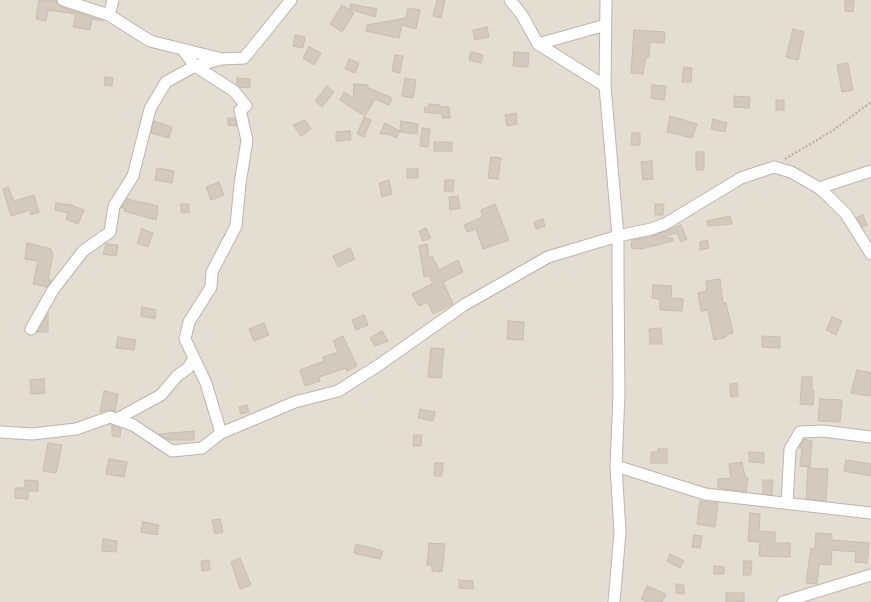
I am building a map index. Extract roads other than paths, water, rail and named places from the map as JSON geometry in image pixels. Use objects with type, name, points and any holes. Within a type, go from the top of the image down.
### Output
[{"type":"street","points":[[63,0],[109,15],[150,41],[222,59]]},
{"type":"street","points":[[109,15],[114,0]]},
{"type":"street","points":[[31,329],[52,290],[83,251],[110,232],[114,206],[133,176],[150,109],[166,82],[195,66],[222,59],[244,58],[290,0]]},
{"type":"street","points":[[510,0],[522,15],[538,44],[604,86]]},
{"type":"street","points":[[606,0],[604,86],[618,236],[619,394],[616,466],[620,532],[614,602]]},
{"type":"street","points":[[538,44],[606,25]]},
{"type":"street","points":[[182,49],[195,66],[234,91],[246,106],[240,110],[247,140],[240,184],[236,226],[212,272],[211,287],[189,322],[185,339],[206,383],[222,433]]},
{"type":"street","points":[[0,432],[32,434],[76,429],[110,417],[132,426],[172,452],[202,448],[222,433],[295,402],[338,391],[379,365],[464,305],[548,257],[618,236],[651,229],[665,224],[740,178],[774,167],[791,172],[819,188],[846,214],[871,254]]},
{"type":"street","points":[[819,188],[871,171]]},
{"type":"street","points":[[117,419],[161,395],[177,376],[188,368],[194,358]]},
{"type":"street","points":[[787,503],[790,449],[800,432],[823,431],[871,437]]},
{"type":"street","points":[[616,466],[705,494],[871,513]]},
{"type":"street","points":[[783,602],[871,575]]}]
